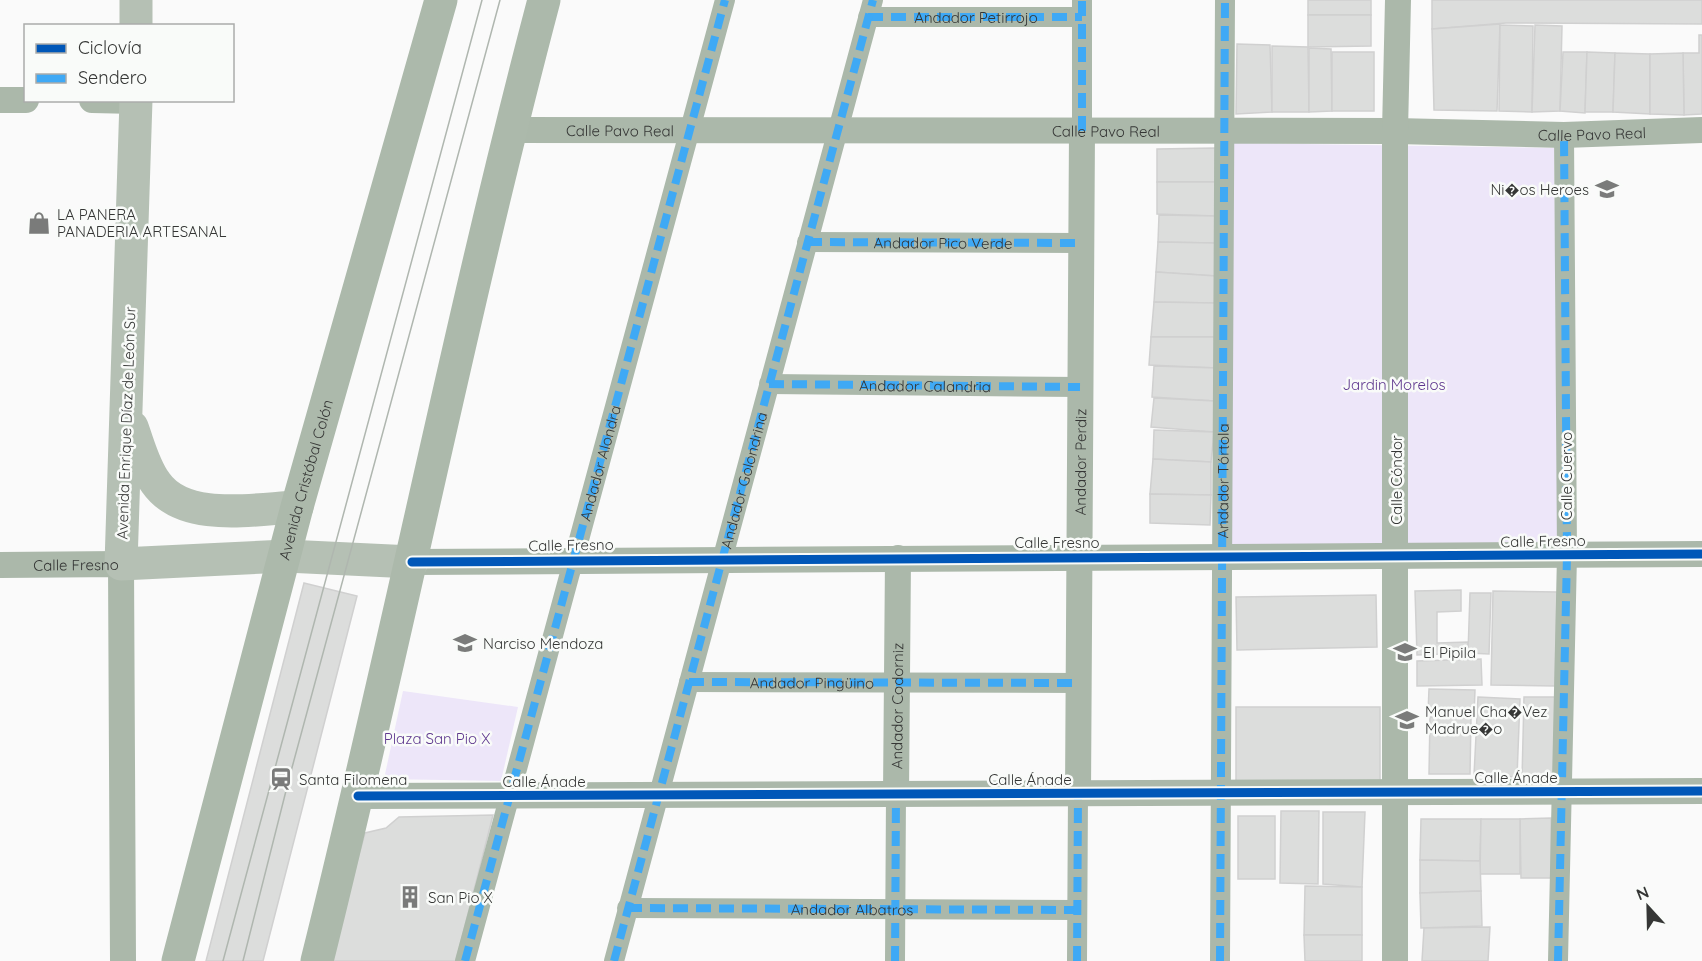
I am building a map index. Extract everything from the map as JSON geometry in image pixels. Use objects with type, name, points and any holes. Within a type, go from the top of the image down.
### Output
[{"type":"main road","points":[[136,0],[136,24]]},
{"type":"main road","name":"Avenida Cristóbal Colón","points":[[178,961],[297,507],[441,0]]},
{"type":"main road","points":[[317,961],[358,796],[509,130],[544,0]]},
{"type":"main road","name":"Avenida Enrique Díaz de León Sur","points":[[121,564],[136,102]]},
{"type":"main road","points":[[126,410],[146,466],[157,484],[173,501],[202,510],[297,507]]},
{"type":"main road","name":"Calle Fresno","points":[[121,564],[286,556],[412,562]]},
{"type":"street","name":"Andador Alondra","points":[[465,961],[725,0]]},
{"type":"street","name":"Andador Tórtola","points":[[1220,961],[1225,0]]},
{"type":"street","name":"Calle Cóndor","points":[[1395,961],[1397,558],[1395,131],[1398,0]]},
{"type":"street","name":"Andador Petirrojo","points":[[871,8],[1082,9]]},
{"type":"street","name":"Andador Golondrina","points":[[614,961],[871,8]]},
{"type":"street","name":"Andador Perdiz","points":[[1077,961],[1082,9]]},
{"type":"street","points":[[0,100],[24,100]]},
{"type":"street","name":"Calle Pavo Real","points":[[509,130],[1395,131],[1564,135],[1702,130]]},
{"type":"street","name":"Calle Cuervo","points":[[1558,961],[1567,555],[1564,135]]},
{"type":"street","name":"Andador Pico Verde","points":[[807,242],[1081,243]]},
{"type":"street","name":"Andador Calandria","points":[[769,384],[1080,387]]},
{"type":"street","name":"Calle Fresno","points":[[412,562],[1079,557],[1397,558],[1702,554]]},
{"type":"street","name":"Andador Codorniz","points":[[895,961],[898,558]]},
{"type":"street","name":"Calle Fresno","points":[[0,565],[121,564]]},
{"type":"street","name":"Avenida Enrique Díaz de León Sur","points":[[121,564],[123,961]]},
{"type":"street","name":"Andador Pingüino","points":[[689,682],[1078,683]]},
{"type":"street","name":"Calle Ánade","points":[[358,796],[1702,791]]},
{"type":"street","name":"Andador Albatros","points":[[627,908],[1077,910]]},
{"type":"green space","name":"Jardin Morelos","points":[[1232,143],[1554,148],[1558,545],[1232,548]]},
{"type":"green space","name":"Plaza San Pio X","points":[[403,691],[518,707],[501,781],[384,779]]},
{"type":"building","points":[[1308,0],[1371,0],[1371,15],[1308,15]]},
{"type":"building","points":[[1432,0],[1702,0],[1702,24],[1506,23],[1432,29]]},
{"type":"building","points":[[1308,15],[1371,15],[1371,46],[1308,47]]},
{"type":"building","points":[[1500,24],[1497,111],[1434,110],[1432,29]]},
{"type":"building","points":[[1500,25],[1533,26],[1532,112],[1499,111]]},
{"type":"building","points":[[1535,25],[1562,26],[1560,111],[1532,112]]},
{"type":"building","points":[[1699,35],[1702,35],[1702,114],[1684,115],[1683,53],[1699,53]]},
{"type":"building","points":[[1237,44],[1270,45],[1272,112],[1236,114]]},
{"type":"building","points":[[1272,46],[1308,47],[1309,112],[1272,112]]},
{"type":"building","points":[[1309,48],[1331,49],[1332,111],[1309,112]]},
{"type":"building","points":[[1332,52],[1374,52],[1374,111],[1332,111]]},
{"type":"building","points":[[1563,52],[1587,52],[1585,113],[1560,111]]},
{"type":"building","points":[[1587,52],[1615,53],[1613,112],[1585,112]]},
{"type":"building","points":[[1615,53],[1650,54],[1650,114],[1613,112]]},
{"type":"building","points":[[1683,53],[1684,115],[1650,114],[1650,54]]},
{"type":"building","points":[[1215,148],[1215,182],[1157,182],[1157,149]]},
{"type":"building","points":[[1157,182],[1215,182],[1216,216],[1157,214]]},
{"type":"building","points":[[1159,215],[1216,216],[1215,243],[1158,242]]},
{"type":"building","points":[[1158,242],[1215,243],[1216,276],[1156,272]]},
{"type":"building","points":[[1156,272],[1216,276],[1215,303],[1154,302]]},
{"type":"building","points":[[1154,302],[1215,303],[1216,337],[1151,337]]},
{"type":"building","points":[[1151,337],[1216,337],[1217,368],[1149,365]]},
{"type":"building","points":[[1154,366],[1217,368],[1215,401],[1152,397]]},
{"type":"building","points":[[1154,398],[1215,401],[1214,432],[1151,427]]},
{"type":"building","points":[[1154,430],[1214,432],[1211,462],[1153,459]]},
{"type":"building","points":[[1153,459],[1211,462],[1211,495],[1150,494]]},
{"type":"building","points":[[1150,494],[1211,495],[1210,525],[1150,523]]},
{"type":"building","name":"Santa Filomena","points":[[304,583],[357,596],[263,961],[206,961]]},
{"type":"building","points":[[1461,590],[1461,611],[1437,612],[1437,643],[1468,642],[1468,653],[1417,655],[1415,591]]},
{"type":"building","points":[[1493,591],[1557,592],[1555,686],[1491,685]]},
{"type":"building","points":[[1470,593],[1491,593],[1489,654],[1468,653]]},
{"type":"building","points":[[1376,595],[1377,647],[1237,650],[1236,597]]},
{"type":"building","points":[[1481,659],[1482,685],[1417,686],[1417,661]]},
{"type":"building","points":[[1429,689],[1475,690],[1474,714],[1428,713]]},
{"type":"building","points":[[1478,697],[1520,699],[1517,777],[1474,775]]},
{"type":"building","points":[[1524,697],[1557,697],[1555,780],[1522,779]]},
{"type":"building","points":[[1236,707],[1380,707],[1380,781],[1236,781]]},
{"type":"building","points":[[1430,717],[1471,718],[1470,774],[1429,774]]},
{"type":"building","points":[[1281,811],[1319,811],[1318,884],[1280,883]]},
{"type":"building","points":[[1323,812],[1365,812],[1362,887],[1323,884]]},
{"type":"building","name":"San Pio X","points":[[493,815],[456,961],[330,961],[365,833],[386,828],[399,817]]},
{"type":"building","points":[[1238,816],[1275,816],[1275,879],[1238,879]]},
{"type":"building","points":[[1551,818],[1551,878],[1521,878],[1520,819]]},
{"type":"building","points":[[1421,819],[1481,819],[1480,861],[1420,860]]},
{"type":"building","points":[[1481,819],[1520,819],[1520,874],[1480,874]]},
{"type":"building","points":[[1420,860],[1480,861],[1481,891],[1420,893]]},
{"type":"building","points":[[1305,886],[1362,887],[1362,935],[1304,935]]},
{"type":"building","points":[[1481,891],[1482,926],[1421,928],[1420,893]]},
{"type":"building","points":[[1490,927],[1488,961],[1422,961],[1424,928]]},
{"type":"building","points":[[1304,935],[1362,935],[1362,961],[1305,961]]},
{"type":"tram line","points":[[223,961],[482,0]]},
{"type":"tram line","points":[[243,961],[290,775],[500,0]]},
{"type":"marked path","points":[[465,961],[725,0]]},
{"type":"marked path","points":[[614,961],[873,0]]},
{"type":"marked path","points":[[1082,0],[1082,131]]},
{"type":"marked path","points":[[1220,961],[1225,0]]},
{"type":"marked path","points":[[868,17],[1082,17]]},
{"type":"marked path","points":[[1558,961],[1567,555],[1564,135]]},
{"type":"marked path","points":[[807,242],[1081,243]]},
{"type":"marked path","points":[[769,384],[1080,387]]},
{"type":"marked path","points":[[689,682],[1078,683]]},
{"type":"marked path","points":[[895,961],[896,794]]},
{"type":"marked path","points":[[1077,961],[1078,794]]},
{"type":"marked path","points":[[627,908],[1077,910]]},
{"type":"cycle path","points":[[412,562],[1702,554]]},
{"type":"cycle path","points":[[358,796],[1702,791]]},
{"type":"place","name":"Ni�os Heroes","points":[[1607,189]]},
{"type":"place","name":"LA PANERA PANADERIA ARTESANAL","points":[[39,223]]},
{"type":"place","name":"Narciso Mendoza","points":[[465,643]]},
{"type":"place","name":"El Pipila","points":[[1405,652]]},
{"type":"place","name":"Manuel Cha�Vez Madrue�o","points":[[1407,720]]},
{"type":"place","name":"Santa Filomena","points":[[281,779]]},
{"type":"place","name":"San Pio X","points":[[410,897]]}]
